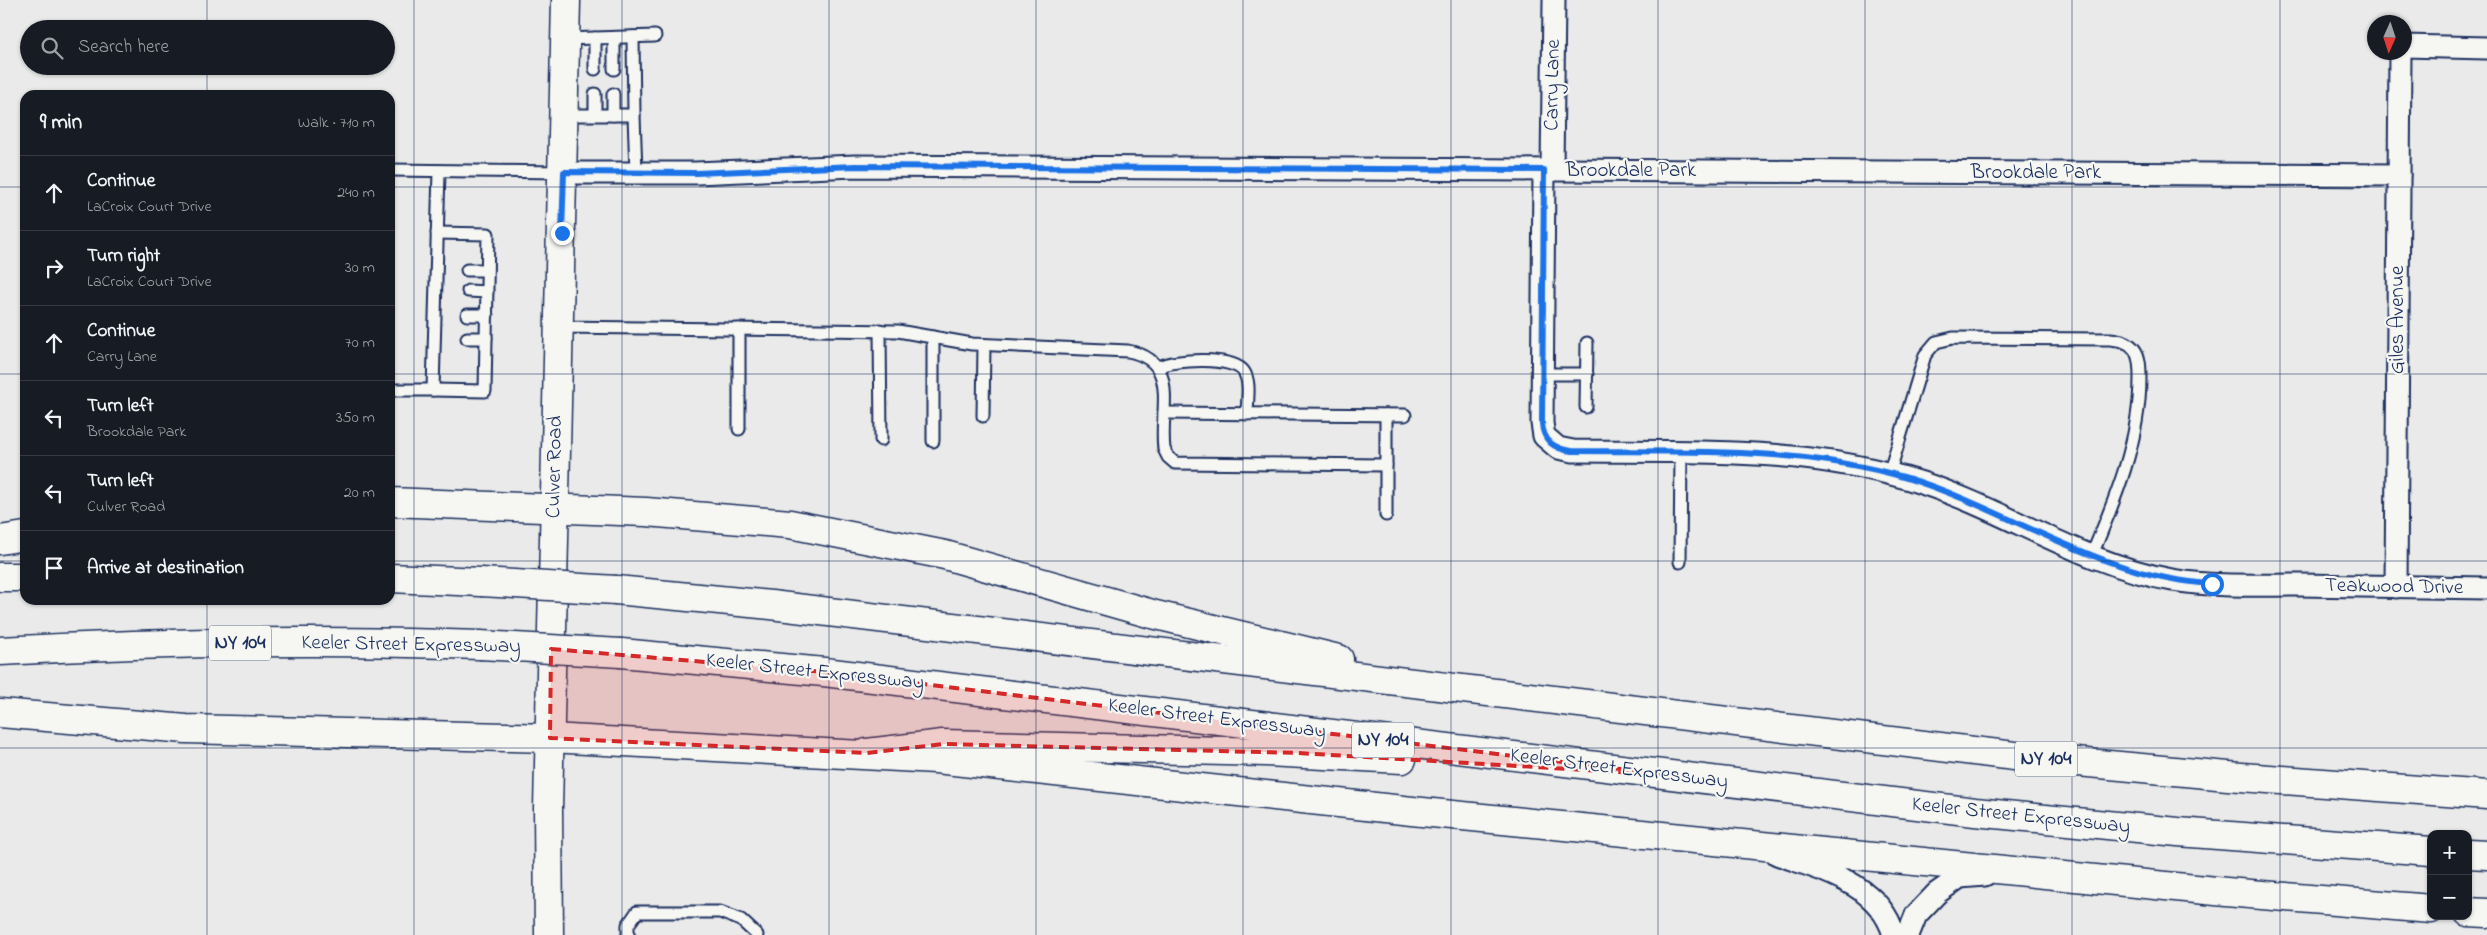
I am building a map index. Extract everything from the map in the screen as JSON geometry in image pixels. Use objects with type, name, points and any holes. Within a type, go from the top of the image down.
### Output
[{"type":"main road","name":"Culver Road","points":[[549,935],[554,508],[564,172],[566,0]]},
{"type":"main road","points":[[395,502],[554,508],[755,520],[862,537],[989,566],[1196,625],[1371,666],[1516,696]]},
{"type":"main road","points":[[0,540],[20,537]]},
{"type":"main road","points":[[0,578],[20,577]]},
{"type":"main road","name":"NY 104","points":[[395,578],[616,590],[770,605],[1879,741],[2116,767],[2487,795]]},
{"type":"main road","name":"Keeler Street Expressway","points":[[0,651],[107,646],[284,643],[480,646],[621,653],[834,673],[2018,816],[2187,832],[2427,851]]},
{"type":"main road","points":[[0,713],[186,729],[550,738],[867,753],[1004,765],[1275,797],[1750,845],[2226,892],[2427,909]]},
{"type":"main road","points":[[867,753],[943,744],[1266,752],[1670,775]]},
{"type":"main road","points":[[2472,854],[2487,855]]},
{"type":"main road","points":[[2472,912],[2487,913]]},
{"type":"street","name":"Carry Lane","points":[[1554,0],[1542,374],[1542,429],[1548,441],[1558,448],[1572,451],[1728,452],[1802,457],[1889,474]]},
{"type":"street","points":[[2412,46],[2487,48]]},
{"type":"street","name":"Giles Avenue","points":[[2396,587],[2400,60]]},
{"type":"street","name":"Brookdale Park","points":[[564,172],[696,173],[855,166],[2399,175]]},
{"type":"street","name":"Teakwood Drive","points":[[1889,474],[1937,488],[1990,509],[2091,557],[2137,572],[2193,583],[2487,588]]},
{"type":"street","points":[[1750,845],[1847,880],[1872,898],[1891,924],[1894,935]]},
{"type":"street","points":[[1908,935],[1916,915],[1937,893],[1960,878],[2022,872]]},
{"type":"lane","points":[[565,39],[656,36]]},
{"type":"lane","points":[[633,37],[636,172]]},
{"type":"lane","points":[[595,38],[595,69]]},
{"type":"lane","points":[[614,38],[614,69]]},
{"type":"lane","points":[[595,94],[595,114]]},
{"type":"lane","points":[[613,115],[614,94]]},
{"type":"lane","points":[[564,115],[634,116]]},
{"type":"lane","points":[[395,170],[564,172]]},
{"type":"lane","points":[[432,390],[440,337],[435,315],[441,290],[437,232],[439,171]]},
{"type":"lane","points":[[395,390],[485,391],[488,234],[437,232]]},
{"type":"lane","points":[[467,270],[487,270]]},
{"type":"lane","points":[[468,291],[487,292]]},
{"type":"lane","points":[[435,315],[447,315]]},
{"type":"lane","points":[[468,315],[487,316]]},
{"type":"lane","points":[[558,327],[880,330],[984,345],[1128,351],[1148,357],[1159,367],[1163,378],[1166,453],[1171,460],[1180,464],[1386,465]]},
{"type":"lane","points":[[739,329],[739,429]]},
{"type":"lane","points":[[880,330],[881,440]]},
{"type":"lane","points":[[933,337],[933,441]]},
{"type":"lane","points":[[467,338],[486,338]]},
{"type":"lane","points":[[1889,474],[1924,355],[1936,342],[1954,338],[2123,341],[2133,347],[2138,355],[2140,386],[2137,420],[2122,477],[2091,557]]},
{"type":"lane","points":[[1586,407],[1587,343]]},
{"type":"lane","points":[[984,345],[984,416]]},
{"type":"lane","points":[[1159,367],[1170,363],[1182,362],[1224,362],[1238,365],[1246,377],[1247,414]]},
{"type":"lane","points":[[1542,374],[1587,374]]},
{"type":"lane","points":[[1164,413],[1405,415]]},
{"type":"lane","points":[[1386,415],[1386,515]]},
{"type":"lane","points":[[1680,562],[1681,452]]},
{"type":"lane","points":[[628,935],[628,925],[637,912],[720,912],[741,920],[757,935]]},
{"type":"highlighted area","points":[[551,649],[824,672],[1670,775],[1298,753],[943,744],[867,753],[550,738]]},
{"type":"route","points":[[562,233],[564,172],[696,173],[827,166],[1544,170],[1542,429],[1548,441],[1558,448],[1572,451],[1763,453],[1823,460],[1868,468],[1937,488],[1990,509],[2067,547],[2104,562],[2173,580],[2212,584]]}]
